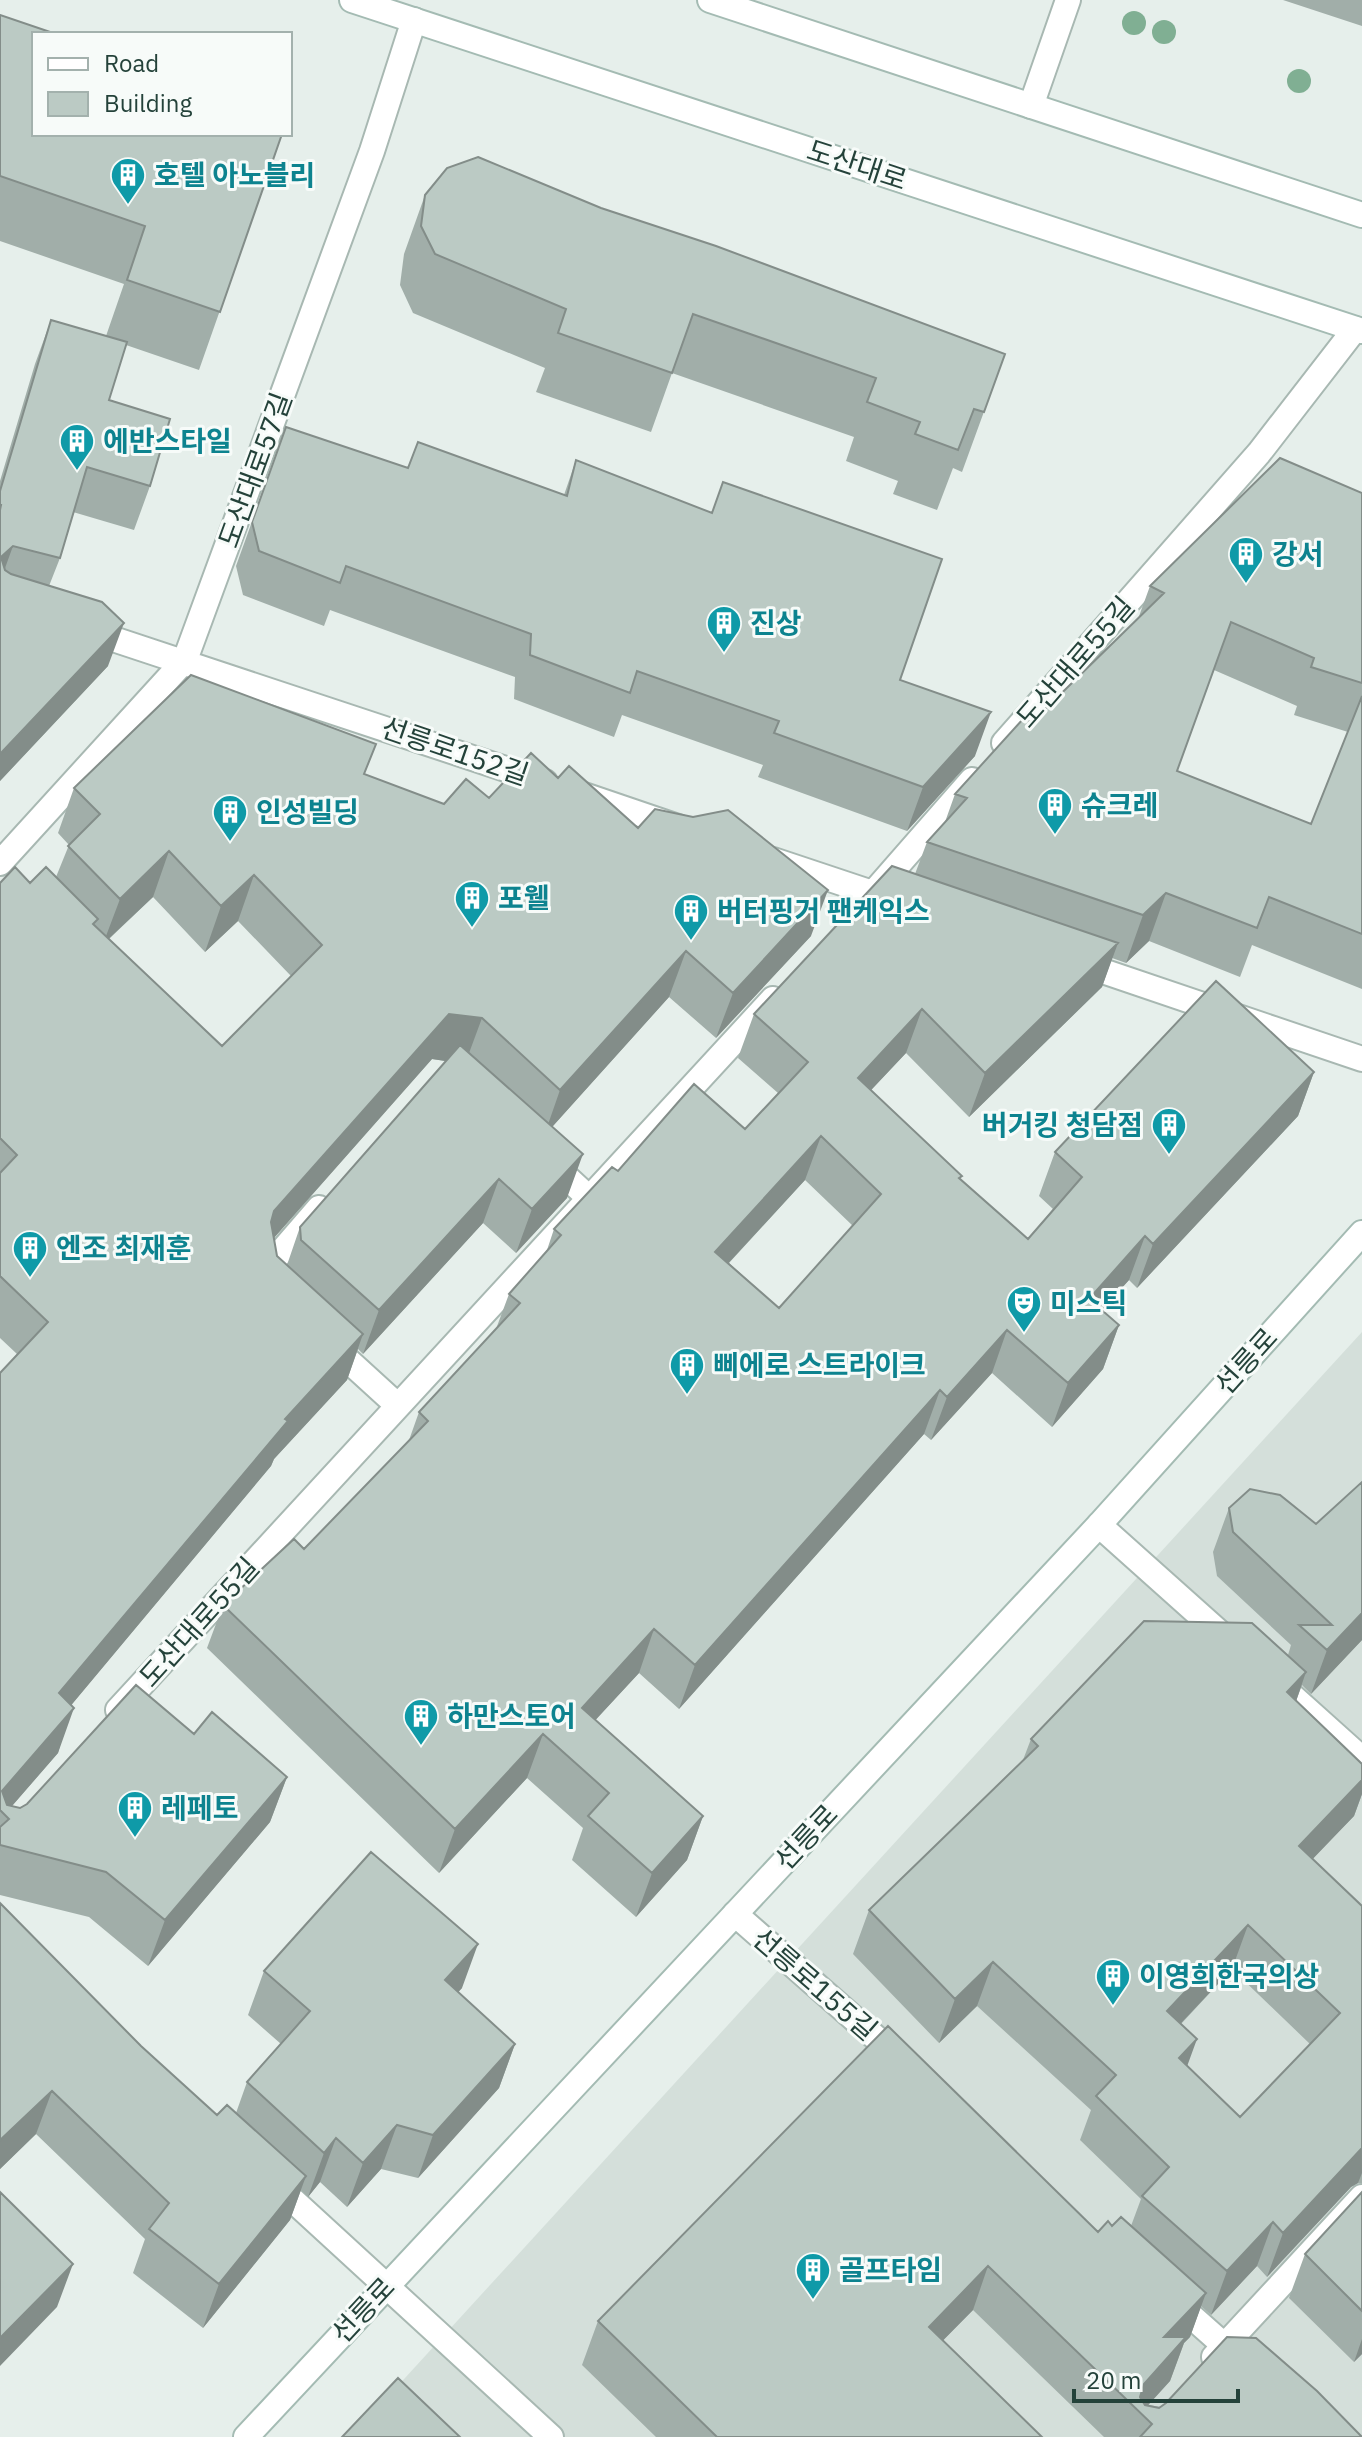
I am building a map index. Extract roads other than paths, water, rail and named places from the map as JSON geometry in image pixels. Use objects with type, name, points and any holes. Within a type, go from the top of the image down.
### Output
[{"type":"street","name":"도산대로","points":[[352,0],[1359,330]]},
{"type":"street","points":[[710,0],[1362,215]]},
{"type":"street","points":[[1031,106],[1068,0]]},
{"type":"street","name":"도산대로57길","points":[[0,862],[185,660],[372,151],[414,20]]},
{"type":"street","name":"도산대로55길","points":[[852,916],[1259,453],[1359,330]]},
{"type":"street","name":"선릉로152길","points":[[57,621],[185,660],[693,832]]},
{"type":"street","points":[[753,853],[917,908]]},
{"type":"street","points":[[0,862],[22,883]]},
{"type":"street","points":[[1051,953],[1362,1059]]},
{"type":"street","name":"도산대로55길","points":[[97,1733],[788,983]]},
{"type":"street","points":[[533,1146],[588,1197]]},
{"type":"street","points":[[283,1302],[271,1291],[269,1266],[339,1186]]},
{"type":"street","name":"선릉로","points":[[246,2437],[1099,1525],[1362,1233]]},
{"type":"street","points":[[306,1322],[397,1405]]},
{"type":"street","points":[[1099,1525],[1362,1759]]},
{"type":"street","name":"선릉로155길","points":[[735,1914],[914,2072]]},
{"type":"street","points":[[258,2168],[551,2437]]},
{"type":"street","points":[[1193,2380],[1362,2197]]},
{"type":"street","points":[[1153,2282],[1259,2376]]},
{"type":"place","name":"호텔 아노블리","points":[[128,206]]},
{"type":"place","name":"에반스타일","points":[[77,472]]},
{"type":"place","name":"강서","points":[[1246,585]]},
{"type":"place","name":"진상","points":[[724,654]]},
{"type":"place","name":"슈크레","points":[[1055,836]]},
{"type":"place","name":"인성빌딩","points":[[230,843]]},
{"type":"place","name":"포웰","points":[[472,929]]},
{"type":"place","name":"버터핑거 팬케익스","points":[[691,942]]},
{"type":"place","name":"버거킹 청담점","points":[[1169,1156]]},
{"type":"place","name":"엔조 최재훈","points":[[30,1279]]},
{"type":"place","name":"미스틱","points":[[1024,1334]]},
{"type":"place","name":"삐에로 스트라이크","points":[[687,1396]]},
{"type":"place","name":"하만스토어","points":[[421,1747]]},
{"type":"place","name":"레페토","points":[[135,1839]]},
{"type":"place","name":"이영희한국의상","points":[[1113,2007]]},
{"type":"place","name":"골프타임","points":[[813,2301]]}]
